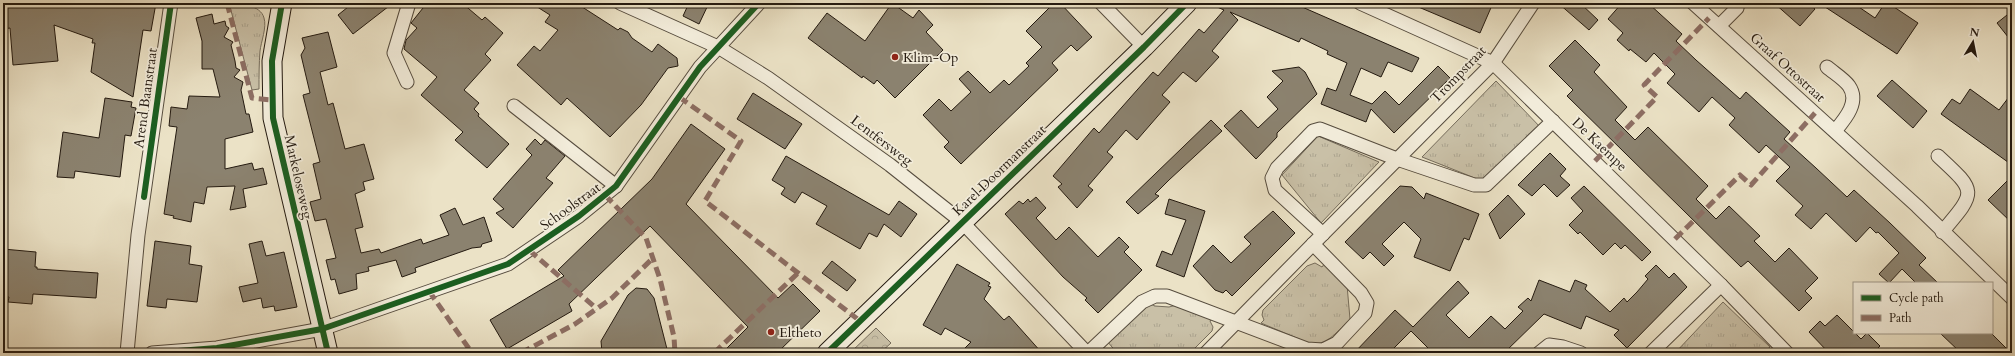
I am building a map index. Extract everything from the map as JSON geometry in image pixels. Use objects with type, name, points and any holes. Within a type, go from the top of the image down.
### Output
[{"type":"main road","name":"Markeloseweg","points":[[280,3],[272,61],[273,118],[328,353]]},
{"type":"main road","name":"Karel Doormanstraat","points":[[827,353],[1144,48],[1187,3]]},
{"type":"street","name":"Arend Baanstraat","points":[[127,353],[131,300],[171,3]]},
{"type":"street","points":[[407,82],[394,52],[409,3]]},
{"type":"street","name":"Lentfersweg","points":[[620,3],[718,47],[768,78],[836,125],[962,222],[1087,353]]},
{"type":"street","name":"Schoolstraat","points":[[152,353],[217,348],[322,329],[508,264],[580,216],[616,186],[700,67],[759,3]]},
{"type":"street","points":[[1101,3],[1144,48]]},
{"type":"street","name":"De Kaempe","points":[[1360,3],[1493,63],[1721,285],[1780,351]]},
{"type":"street","name":"Trompstraat","points":[[1206,353],[1312,244],[1493,63],[1533,3]]},
{"type":"street","name":"Graaf Ottostraat","points":[[1693,3],[1835,131],[2012,298]]},
{"type":"street","points":[[1719,26],[1737,8],[1738,3]]},
{"type":"street","name":"Graaf Ottostraat","points":[[1827,67],[1849,86],[1852,98],[1850,114],[1835,131]]},
{"type":"street","name":"Schoolstraat","points":[[514,106],[616,186]]},
{"type":"street","points":[[1322,234],[1275,190],[1272,178],[1277,168],[1313,131],[1320,129],[1397,159],[1474,185],[1486,185],[1553,121]]},
{"type":"street","points":[[1938,156],[1961,177],[1968,186],[1968,199],[1942,232]]},
{"type":"street","points":[[1087,353],[1142,302],[1155,296],[1167,296],[1307,349],[1323,350],[1337,343],[1365,313],[1366,303],[1361,292],[1312,244]]},
{"type":"street","points":[[1651,353],[1721,285]]},
{"type":"street","points":[[1539,353],[1549,345],[1563,347],[1581,353]]},
{"type":"green space","points":[[229,3],[244,4],[259,10],[264,18],[265,22],[259,65],[259,89],[252,90]]},
{"type":"green space","points":[[1496,81],[1542,129],[1485,182],[1422,157]]},
{"type":"green space","points":[[1318,136],[1379,162],[1321,223],[1282,175]]},
{"type":"green space","points":[[1315,263],[1322,267],[1325,263],[1347,285],[1350,319],[1333,336],[1323,342],[1311,344],[1261,323],[1264,320],[1262,315],[1263,310],[1307,266]]},
{"type":"green space","points":[[1146,302],[1155,306],[1169,307],[1180,304],[1213,317],[1210,321],[1213,327],[1212,331],[1190,353],[1117,353],[1107,341]]},
{"type":"green space","points":[[1723,302],[1770,347],[1763,353],[1675,353]]},
{"type":"green space","points":[[876,328],[891,343],[880,353],[850,353]]},
{"type":"building","points":[[3,3],[156,3],[151,31],[143,30],[133,97],[91,72],[95,43],[92,43],[93,39],[54,25],[58,61],[13,65],[10,28],[3,29]]},
{"type":"building","points":[[353,3],[393,3],[353,34],[338,15]]},
{"type":"building","points":[[427,3],[462,3],[482,20],[485,17],[503,33],[485,54],[491,60],[464,90],[479,103],[474,109],[479,114],[478,116],[509,144],[487,168],[455,140],[463,132],[421,95],[437,77],[404,49],[406,40],[417,28],[411,23]]},
{"type":"building","points":[[531,3],[576,3],[618,30],[620,28],[628,32],[632,38],[652,52],[658,44],[677,58],[678,66],[668,68],[641,105],[610,137],[567,98],[561,105],[517,65],[534,46],[540,51],[558,30],[545,22],[550,15]]},
{"type":"building","points":[[689,3],[709,3],[699,24],[683,16]]},
{"type":"building","name":"Klim-Op","points":[[892,3],[913,18],[919,10],[933,25],[926,32],[943,50],[895,98],[877,80],[874,84],[863,76],[862,78],[808,38],[827,13],[865,41]]},
{"type":"building","points":[[1054,3],[1060,3],[1092,37],[1077,51],[1071,45],[1052,63],[1058,70],[961,164],[944,147],[949,142],[923,115],[939,99],[951,111],[971,92],[959,79],[968,71],[990,93],[1004,80],[1009,85],[1029,66],[1026,63],[1042,47],[1026,31]]},
{"type":"building","points":[[1208,3],[1293,3],[1419,58],[1412,72],[1388,62],[1381,77],[1361,68],[1350,95],[1372,104],[1385,91],[1399,105],[1438,66],[1450,78],[1394,133],[1371,109],[1366,122],[1321,104],[1327,88],[1336,91],[1347,63],[1327,54],[1328,51],[1301,38],[1299,42],[1230,12],[1238,20],[1212,51],[1219,57],[1196,82],[1183,72],[1162,95],[1170,102],[1137,140],[1126,130],[1107,152],[1113,157],[1088,186],[1093,190],[1077,208],[1058,187],[1062,184],[1053,176],[1094,128],[1099,133],[1153,72],[1158,76],[1199,29],[1204,33],[1224,10]]},
{"type":"building","points":[[1409,3],[1493,3],[1480,33]]},
{"type":"building","points":[[1558,3],[1580,3],[1598,20],[1589,30]]},
{"type":"building","points":[[1622,3],[1648,3],[1682,34],[1676,41],[1696,60],[1740,99],[1746,92],[1790,132],[1784,139],[1847,197],[1854,190],[1890,223],[1926,258],[1919,265],[1937,282],[1915,282],[1902,269],[1890,282],[1888,282],[1879,274],[1899,253],[1878,232],[1876,233],[1870,227],[1856,242],[1826,213],[1811,229],[1795,215],[1803,206],[1776,181],[1790,167],[1766,145],[1759,153],[1729,125],[1735,118],[1712,97],[1699,112],[1667,83],[1675,74],[1654,53],[1646,62],[1630,49],[1629,51],[1617,40],[1623,33],[1608,19]]},
{"type":"building","points":[[1774,3],[1808,3],[1815,9],[1800,26]]},
{"type":"building","points":[[1819,3],[1853,3],[1875,18],[1885,3],[1888,3],[1918,23],[1897,54]]},
{"type":"building","points":[[2012,11],[2012,42],[1997,23]]},
{"type":"building","points":[[212,14],[214,24],[225,21],[226,26],[229,28],[224,37],[233,42],[231,45],[236,68],[240,70],[234,77],[243,82],[241,90],[246,114],[249,114],[253,132],[225,139],[225,169],[252,163],[254,170],[263,168],[267,184],[243,189],[246,207],[230,210],[235,186],[207,187],[204,204],[194,202],[191,222],[173,218],[174,216],[164,214],[177,127],[169,126],[171,107],[187,109],[189,96],[220,97],[213,69],[202,69],[202,41],[196,18]]},
{"type":"building","points":[[328,32],[337,67],[320,72],[328,105],[333,103],[345,149],[364,144],[374,179],[363,182],[365,190],[355,194],[363,227],[355,229],[361,253],[379,249],[381,253],[421,239],[423,244],[449,235],[440,215],[455,208],[463,225],[484,217],[492,241],[482,244],[481,247],[472,248],[415,268],[416,272],[402,277],[396,260],[368,267],[369,271],[356,274],[357,289],[339,294],[335,279],[331,280],[326,260],[336,258],[326,219],[315,221],[310,202],[321,199],[313,164],[320,162],[303,95],[310,93],[301,55],[305,48],[302,38]]},
{"type":"building","points":[[1575,40],[1600,65],[1594,72],[1627,107],[1615,120],[1635,140],[1648,127],[1708,186],[1696,199],[1716,219],[1729,206],[1760,236],[1754,241],[1775,262],[1789,248],[1818,278],[1805,291],[1812,298],[1799,311],[1748,261],[1741,267],[1567,96],[1573,90],[1549,66]]},
{"type":"building","points":[[1299,67],[1305,72],[1317,94],[1277,133],[1277,137],[1256,159],[1224,126],[1241,110],[1258,128],[1278,109],[1267,97],[1283,81],[1272,71]]},
{"type":"building","points":[[1892,80],[1927,111],[1913,128],[1877,96]]},
{"type":"building","points":[[1970,89],[1999,110],[2012,93],[2012,165],[1941,114],[1952,99],[1960,104]]},
{"type":"building","points":[[753,93],[802,124],[785,149],[737,119]]},
{"type":"building","points":[[105,98],[132,102],[131,107],[136,108],[131,136],[125,135],[120,177],[75,171],[74,178],[57,177],[63,132],[99,138]]},
{"type":"building","points":[[1211,120],[1222,131],[1169,180],[1155,194],[1159,196],[1138,214],[1126,202]]},
{"type":"building","points":[[691,124],[725,149],[686,204],[778,298],[793,284],[820,311],[777,353],[722,353],[748,327],[650,226],[569,304],[572,311],[507,349],[490,320],[564,276],[558,270],[652,179]]},
{"type":"building","points":[[535,139],[541,145],[545,140],[565,156],[546,178],[553,183],[513,228],[496,213],[504,209],[493,199],[532,155],[526,149]]},
{"type":"building","points":[[1550,153],[1566,169],[1560,176],[1570,185],[1557,197],[1544,184],[1532,196],[1518,185]]},
{"type":"building","points":[[786,156],[889,215],[899,201],[917,214],[901,237],[884,224],[877,237],[869,233],[860,249],[816,224],[827,206],[802,192],[795,203],[781,194],[785,188],[772,180]]},
{"type":"building","points":[[2012,176],[2012,223],[1988,200]]},
{"type":"building","points":[[1400,186],[1412,187],[1424,199],[1426,193],[1479,214],[1469,240],[1464,238],[1450,271],[1414,257],[1421,239],[1404,222],[1382,244],[1394,256],[1384,266],[1370,252],[1363,259],[1345,242]]},
{"type":"building","points":[[1584,186],[1651,252],[1642,261],[1625,245],[1621,249],[1615,243],[1603,255],[1580,232],[1578,234],[1569,225],[1583,211],[1571,198]]},
{"type":"building","points":[[1508,195],[1525,214],[1500,239],[1489,214]]},
{"type":"building","points":[[1036,197],[1046,208],[1036,218],[1056,240],[1069,227],[1098,257],[1119,237],[1129,247],[1124,252],[1142,270],[1098,313],[1085,300],[1087,298],[1063,277],[1005,214],[1019,201],[1023,204],[1028,199],[1030,202]]},
{"type":"building","points":[[1169,199],[1205,211],[1184,277],[1156,266],[1162,251],[1172,255],[1186,220],[1165,214]]},
{"type":"building","points":[[1273,211],[1295,233],[1232,296],[1226,290],[1223,293],[1215,290],[1193,266],[1213,245],[1231,263],[1251,244],[1244,237]]},
{"type":"building","points":[[155,241],[191,246],[189,264],[202,266],[197,302],[167,299],[166,308],[147,306]]},
{"type":"building","points":[[262,241],[266,256],[284,252],[297,307],[275,311],[274,306],[263,308],[261,298],[243,302],[239,287],[258,283],[249,244]]},
{"type":"building","points":[[3,249],[36,252],[35,267],[37,267],[37,269],[98,273],[96,298],[33,294],[32,304],[8,302],[9,297],[3,297]]},
{"type":"building","points":[[832,261],[856,280],[847,291],[822,273]]},
{"type":"building","points":[[957,264],[990,283],[988,286],[991,287],[984,299],[1004,320],[1009,316],[1042,353],[960,353],[971,342],[945,328],[941,335],[923,325]]},
{"type":"building","points":[[1656,265],[1669,278],[1674,273],[1687,287],[1627,348],[1614,335],[1619,330],[1586,316],[1581,329],[1544,314],[1504,353],[1433,353],[1411,331],[1389,353],[1354,353],[1395,310],[1413,327],[1458,281],[1469,293],[1446,315],[1469,338],[1491,316],[1505,329],[1523,311],[1518,307],[1528,298],[1531,301],[1539,280],[1570,292],[1575,280],[1587,285],[1585,289],[1610,312],[1624,298],[1627,302],[1637,292],[1648,279],[1645,276]]},
{"type":"building","points":[[636,288],[647,289],[654,298],[668,353],[602,353],[601,341],[628,295]]},
{"type":"building","points":[[1837,315],[1853,331],[1853,334],[1856,334],[1861,339],[1868,334],[1880,346],[1874,352],[1875,353],[1829,353],[1809,332],[1820,321],[1825,326]]},
{"type":"building","points":[[1941,334],[1992,334],[2011,353],[1961,353]]},
{"type":"marked path","points":[[227,3],[252,98],[272,100]]},
{"type":"marked path","points":[[1595,161],[1657,97],[1644,85],[1709,18]]},
{"type":"marked path","points":[[679,97],[741,141],[705,201],[860,321]]},
{"type":"marked path","points":[[1675,239],[1740,175],[1751,185],[1815,113]]},
{"type":"marked path","points":[[605,195],[646,238],[660,279],[674,337],[675,353]]},
{"type":"marked path","points":[[529,250],[597,309]]},
{"type":"marked path","points":[[521,353],[575,324],[612,298],[653,258]]},
{"type":"marked path","points":[[714,353],[798,273]]},
{"type":"marked path","points":[[429,291],[472,353]]},
{"type":"cycle path","points":[[144,197],[171,3]]},
{"type":"cycle path","points":[[282,3],[272,61],[273,118],[328,353]]},
{"type":"cycle path","points":[[152,353],[217,348],[322,329],[508,264],[579,216],[616,186],[700,67],[759,3]]},
{"type":"cycle path","points":[[827,353],[1144,47],[1187,3]]},
{"type":"place","name":"Klim-Op","points":[[895,57]]},
{"type":"place","name":"Eltheto","points":[[771,332]]}]
